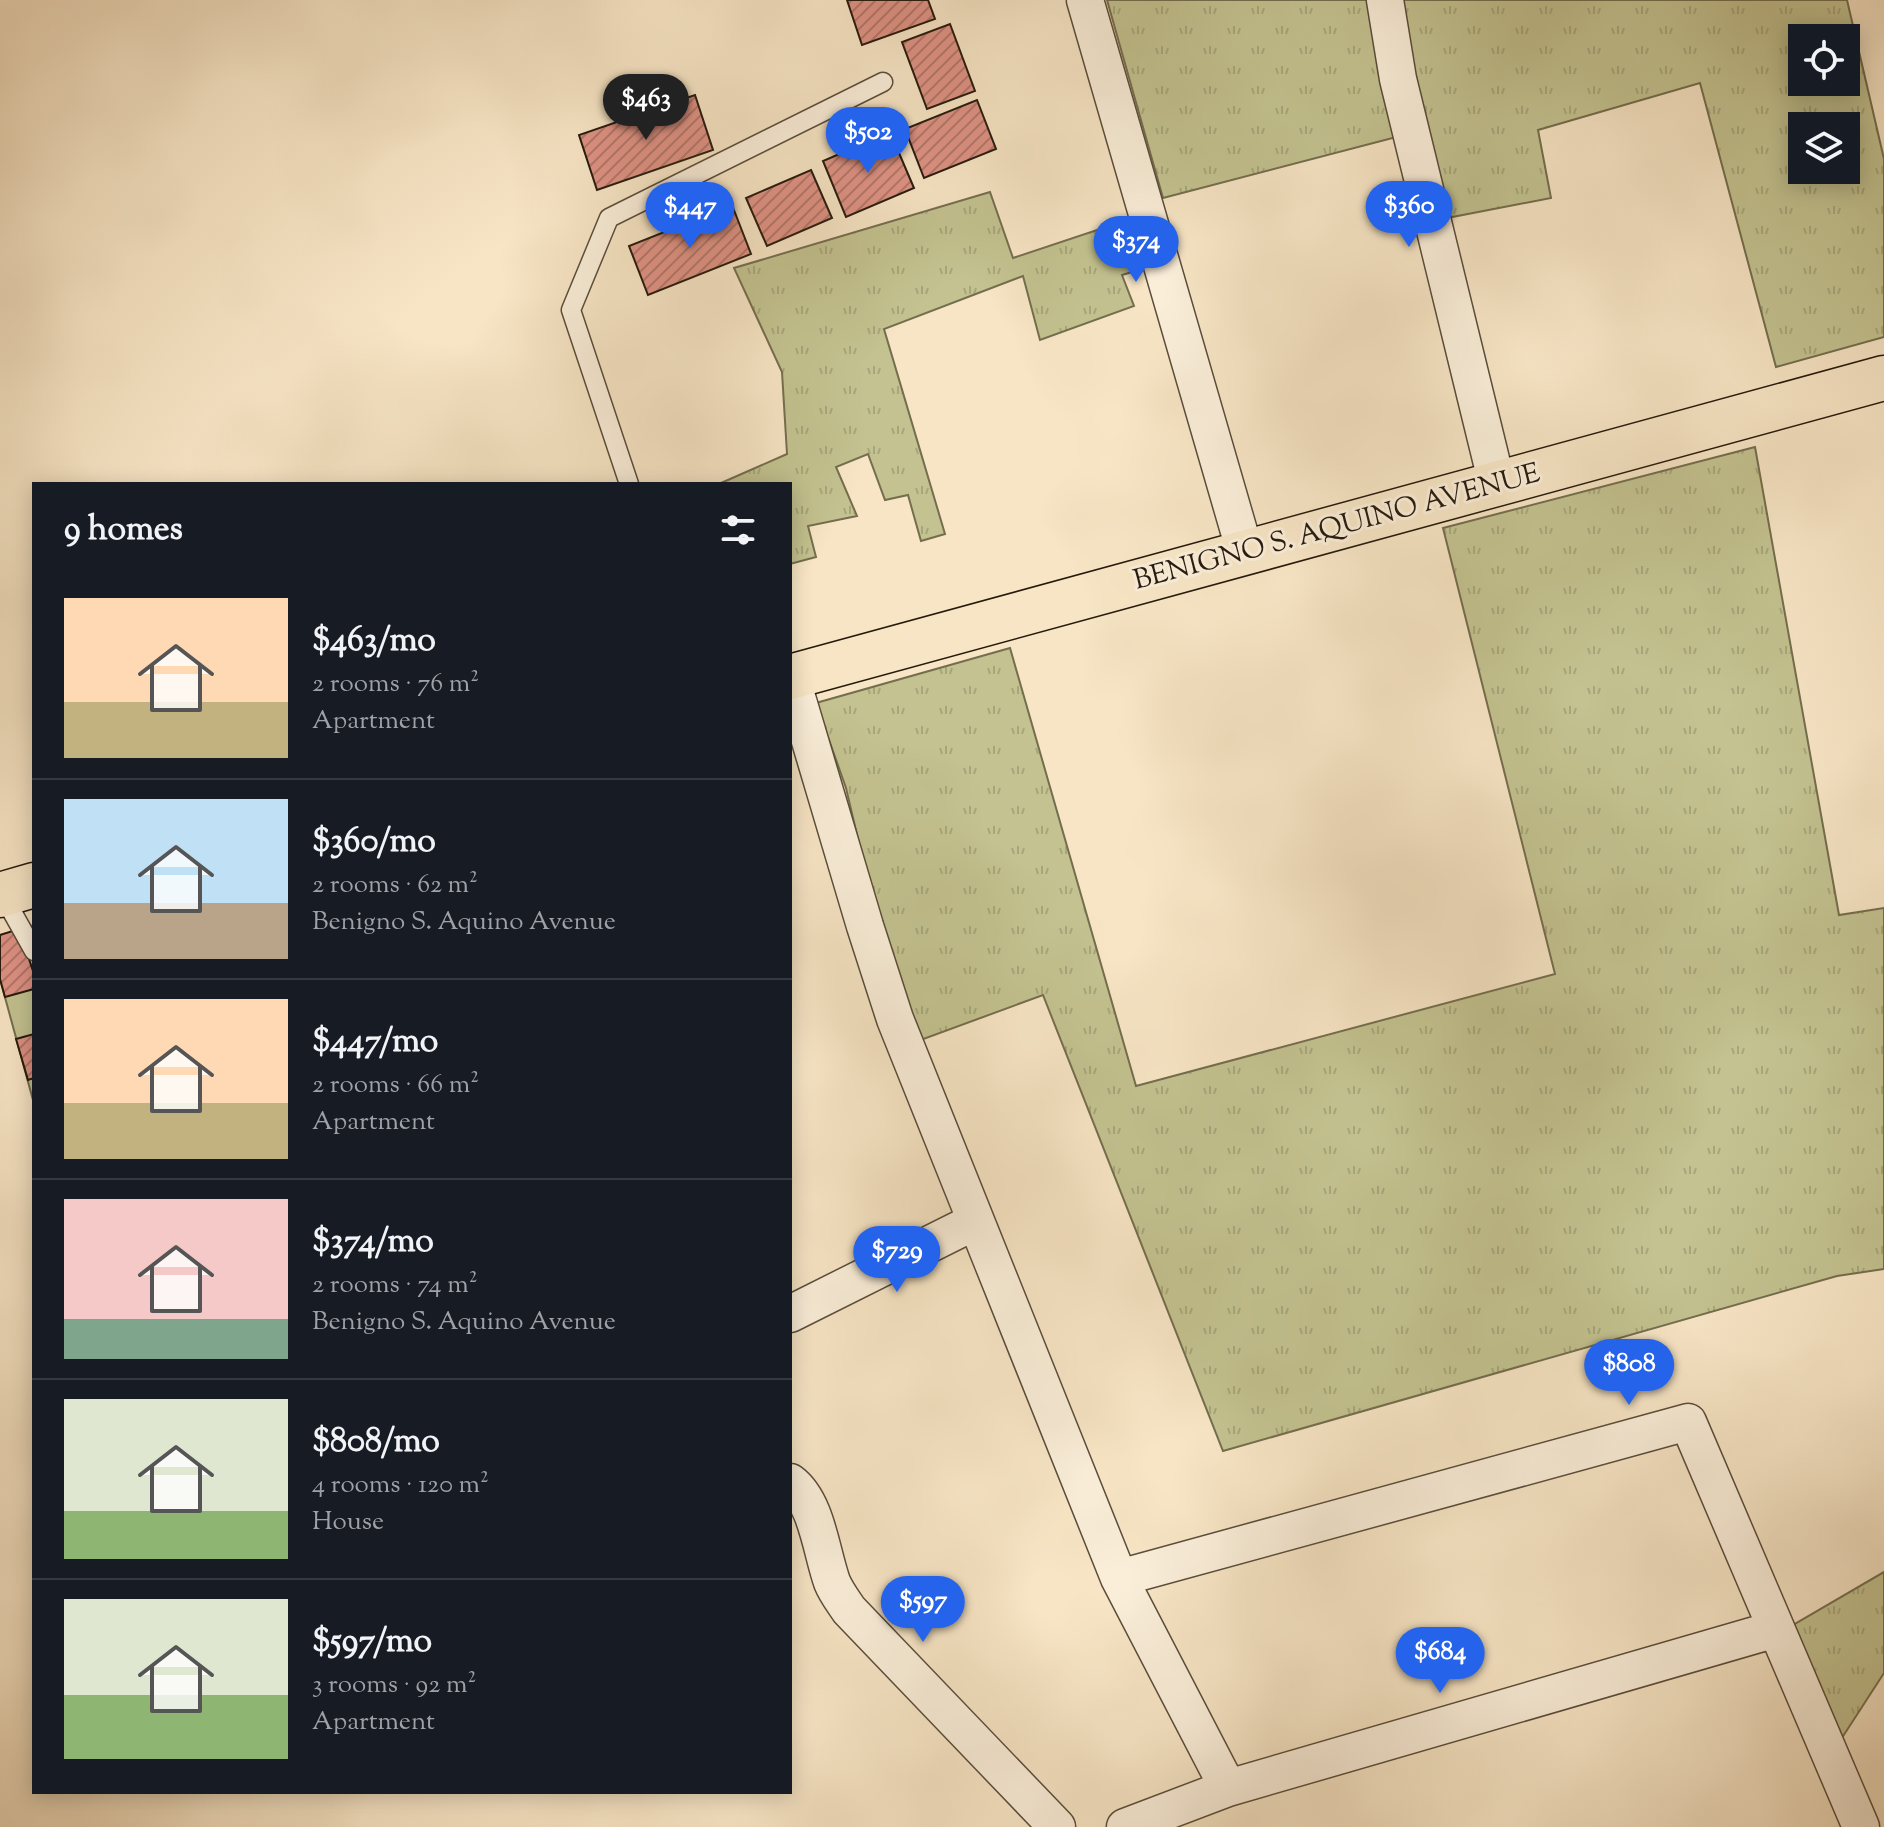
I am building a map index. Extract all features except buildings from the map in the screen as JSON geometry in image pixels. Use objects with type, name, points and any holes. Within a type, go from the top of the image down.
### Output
[{"type":"main road","name":"BENIGNO S. AQUINO AVENUE","points":[[792,676],[1884,378]]},
{"type":"street","points":[[1085,0],[1245,552]]},
{"type":"street","points":[[1385,0],[1398,79],[1497,484]]},
{"type":"street","points":[[792,684],[895,1019],[1119,1578],[1228,1788]]},
{"type":"street","points":[[792,1313],[976,1221]]},
{"type":"street","points":[[1119,1578],[1688,1422],[1861,1827]]},
{"type":"street","points":[[792,1484],[808,1502],[834,1586],[849,1610],[1057,1827]]},
{"type":"street","points":[[1125,1827],[1228,1788],[1776,1629]]},
{"type":"lane","points":[[628,482],[571,310],[609,218],[883,82]]},
{"type":"lane","points":[[12,891],[32,946]]},
{"type":"green space","points":[[1107,0],[1847,0],[1853,24],[1788,24],[1788,96],[1860,96],[1860,56],[1884,159],[1884,337],[1776,367],[1700,83],[1538,130],[1551,198],[1447,218],[1427,129],[1163,198]]},
{"type":"green space","points":[[990,192],[1013,258],[1130,219],[1146,268],[1122,275],[1134,306],[1040,340],[1023,276],[884,329],[945,534],[921,541],[908,495],[885,500],[868,454],[836,467],[857,516],[808,526],[816,557],[792,563],[792,482],[723,482],[787,454],[782,372],[734,268]]},
{"type":"green space","points":[[1755,447],[1839,915],[1884,908],[1884,1269],[1837,1276],[1223,1451],[1043,995],[918,1041],[885,954],[846,788],[816,703],[1010,648],[1136,1086],[1555,974],[1443,528]]},
{"type":"green space","points":[[32,926],[32,1096],[0,979],[0,935]]},
{"type":"green space","points":[[1884,1572],[1884,1673],[1838,1744],[1788,1628]]}]
